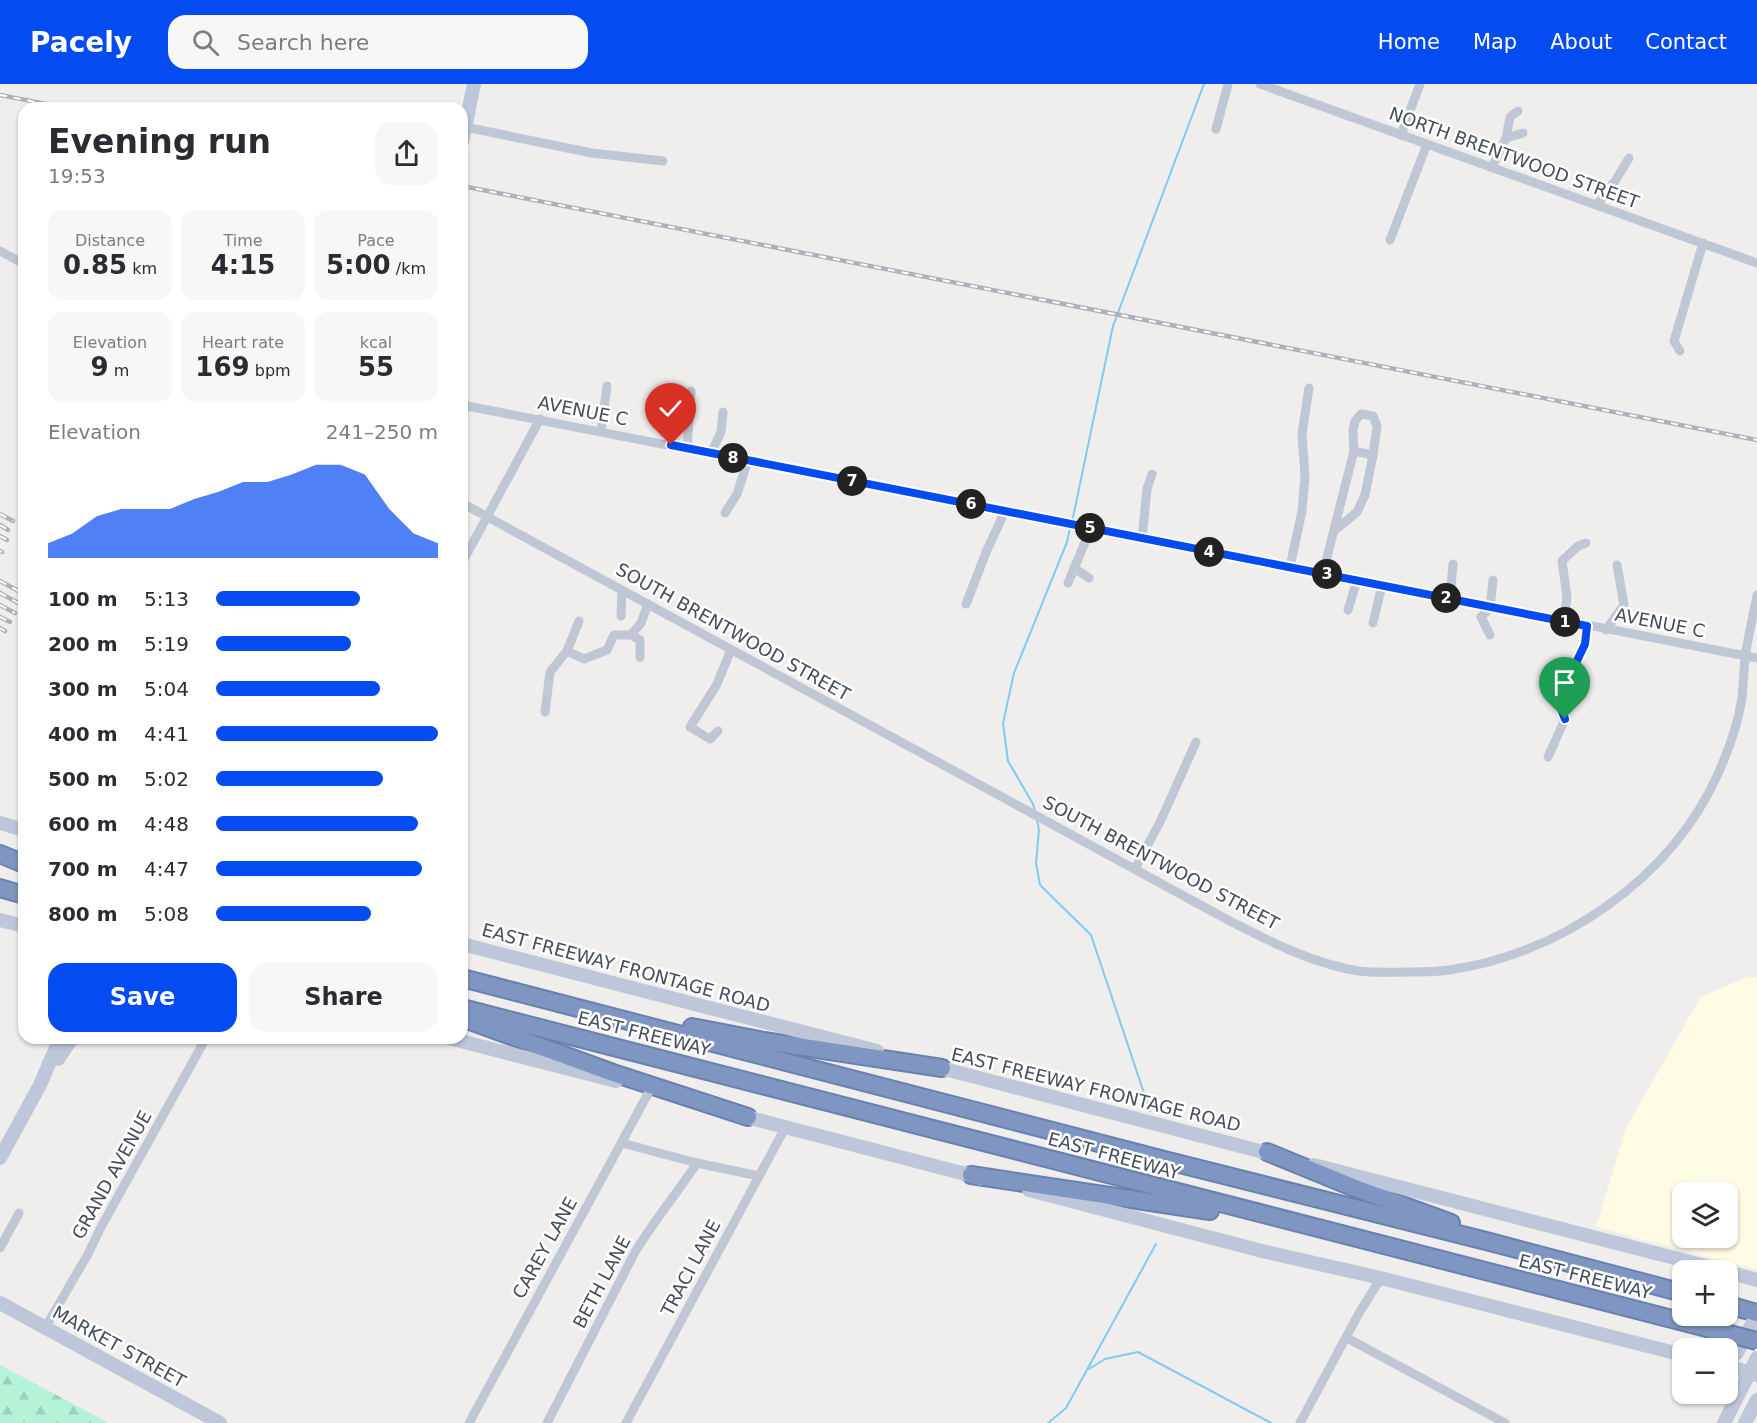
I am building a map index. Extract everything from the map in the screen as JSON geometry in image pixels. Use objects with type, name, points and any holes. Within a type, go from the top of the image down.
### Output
[{"type":"highway","points":[[0,854],[18,862]]},
{"type":"highway","points":[[0,860],[18,864]]},
{"type":"highway","points":[[0,888],[18,893]]},
{"type":"highway","name":"EAST FREEWAY","points":[[468,980],[1672,1290]]},
{"type":"highway","name":"EAST FREEWAY","points":[[468,1010],[1757,1341]]},
{"type":"highway","points":[[468,1020],[613,1073],[748,1118]]},
{"type":"highway","points":[[648,1025],[695,1027],[764,1041],[942,1068]]},
{"type":"highway","points":[[1267,1152],[1355,1188],[1448,1221],[1490,1242]]},
{"type":"highway","points":[[971,1175],[1306,1226]]},
{"type":"highway","points":[[1738,1308],[1757,1313]]},
{"type":"main road","points":[[468,113],[474,84]]},
{"type":"main road","points":[[0,823],[18,828]]},
{"type":"main road","name":"EAST FREEWAY FRONTAGE ROAD","points":[[468,946],[1683,1260]]},
{"type":"main road","points":[[468,1043],[785,1128],[1262,1251],[1672,1350]]},
{"type":"main road","points":[[40,1085],[57,1044]]},
{"type":"main road","points":[[0,1158],[40,1085],[68,1044]]},
{"type":"main road","points":[[1751,1278],[1757,1286]]},
{"type":"main road","name":"MARKET STREET","points":[[0,1303],[220,1423]]},
{"type":"main road","points":[[1738,1351],[1757,1313]]},
{"type":"main road","points":[[1724,1423],[1753,1374],[1757,1358]]},
{"type":"main road","points":[[1738,1369],[1753,1374]]},
{"type":"main road","points":[[1745,1423],[1757,1400]]},
{"type":"street","points":[[1216,129],[1228,84]]},
{"type":"street","name":"NORTH BRENTWOOD STREET","points":[[1260,84],[1757,263]]},
{"type":"street","points":[[1401,135],[1420,84]]},
{"type":"street","points":[[1492,167],[1506,138],[1510,117],[1518,111]]},
{"type":"street","points":[[468,128],[592,153],[663,161]]},
{"type":"street","points":[[1506,138],[1523,133]]},
{"type":"street","points":[[1389,240],[1427,144]]},
{"type":"street","points":[[1597,205],[1629,158]]},
{"type":"street","points":[[1680,351],[1674,341],[1704,243]]},
{"type":"street","points":[[0,251],[18,261]]},
{"type":"street","points":[[601,431],[607,386]]},
{"type":"street","points":[[1290,567],[1302,511],[1305,476],[1302,434],[1309,388]]},
{"type":"street","points":[[687,448],[691,391]]},
{"type":"street","name":"AVENUE C","points":[[468,406],[1757,658]]},
{"type":"street","points":[[711,453],[721,432],[723,412]]},
{"type":"street","points":[[1323,573],[1354,451],[1352,446],[1355,421],[1365,413],[1373,416],[1376,421],[1373,455],[1365,495],[1357,512],[1334,531]]},
{"type":"street","points":[[468,552],[540,419]]},
{"type":"street","points":[[1354,451],[1373,455]]},
{"type":"street","points":[[725,513],[737,494],[748,460]]},
{"type":"street","points":[[1142,539],[1147,489],[1152,474]]},
{"type":"street","name":"SOUTH BRENTWOOD STREET","points":[[468,506],[1250,931],[1313,958],[1346,968],[1372,972],[1436,972],[1463,968],[1520,951],[1575,926],[1615,900],[1649,870],[1690,825],[1717,775],[1736,725],[1742,700],[1745,656]]},
{"type":"street","points":[[966,604],[1005,511]]},
{"type":"street","points":[[1068,583],[1091,528]]},
{"type":"street","points":[[1564,621],[1567,597],[1562,561],[1578,546],[1586,543]]},
{"type":"street","points":[[1450,599],[1453,564]]},
{"type":"street","points":[[1606,630],[1624,605],[1617,565]]},
{"type":"street","points":[[1074,568],[1089,578]]},
{"type":"street","points":[[1348,610],[1357,580]]},
{"type":"street","points":[[1490,635],[1481,617],[1490,606],[1493,580]]},
{"type":"street","points":[[1373,623],[1382,585]]},
{"type":"street","points":[[621,616],[622,590]]},
{"type":"street","points":[[1745,656],[1757,595]]},
{"type":"street","points":[[631,635],[641,623],[648,604]]},
{"type":"street","points":[[545,712],[550,672],[567,651],[579,621]]},
{"type":"street","points":[[1548,757],[1565,719],[1560,706],[1566,684],[1585,644],[1587,626]]},
{"type":"street","points":[[567,651],[584,659],[607,650],[614,635],[631,635],[640,640],[640,657]]},
{"type":"street","points":[[718,731],[710,739],[690,727],[716,686],[731,650]]},
{"type":"street","points":[[1135,869],[1161,820],[1196,742]]},
{"type":"street","name":"GRAND AVENUE","points":[[45,1328],[203,1044]]},
{"type":"street","name":"CAREY LANE","points":[[469,1423],[650,1090]]},
{"type":"street","name":"TRACI LANE","points":[[626,1423],[785,1128]]},
{"type":"street","points":[[622,1143],[759,1176]]},
{"type":"street","name":"BETH LANE","points":[[547,1423],[635,1252],[698,1163]]},
{"type":"street","points":[[0,1248],[19,1213]]},
{"type":"street","points":[[1300,1423],[1381,1278]]},
{"type":"street","points":[[1347,1338],[1505,1423]]},
{"type":"shaded area","points":[[1748,976],[1757,978],[1757,1270],[1738,1265],[1738,1260],[1720,1260],[1675,1248],[1738,1248],[1738,1182],[1672,1182],[1672,1247],[1596,1227],[1625,1130],[1700,998]]},
{"type":"green space","points":[[0,1365],[109,1423],[0,1423]]},
{"type":"waterway","points":[[1072,522],[1113,326],[1204,84]]},
{"type":"waterway","points":[[1035,812],[1033,804],[1008,761],[1003,723],[1014,673],[1067,542],[1070,528]]},
{"type":"waterway","points":[[1037,820],[1039,830],[1036,863],[1040,885],[1091,935],[1150,1111]]},
{"type":"waterway","points":[[1048,1423],[1066,1408],[1156,1244]]},
{"type":"waterway","points":[[1089,1369],[1105,1359],[1138,1352],[1271,1423]]},
{"type":"railway","points":[[0,95],[36,102]]},
{"type":"railway","points":[[468,187],[1757,440]]},
{"type":"railway","points":[[0,514],[13,521]]},
{"type":"railway","points":[[0,525],[8,530]]},
{"type":"railway","points":[[0,536],[7,540]]},
{"type":"railway","points":[[0,581],[18,591]]},
{"type":"railway","points":[[0,593],[18,603]]},
{"type":"railway","points":[[0,605],[15,613]]},
{"type":"railway","points":[[0,617],[10,622]]},
{"type":"railway","points":[[0,628],[5,631]]},
{"type":"route","points":[[671,445],[1587,626],[1585,644],[1566,684],[1560,706],[1565,719]]}]
